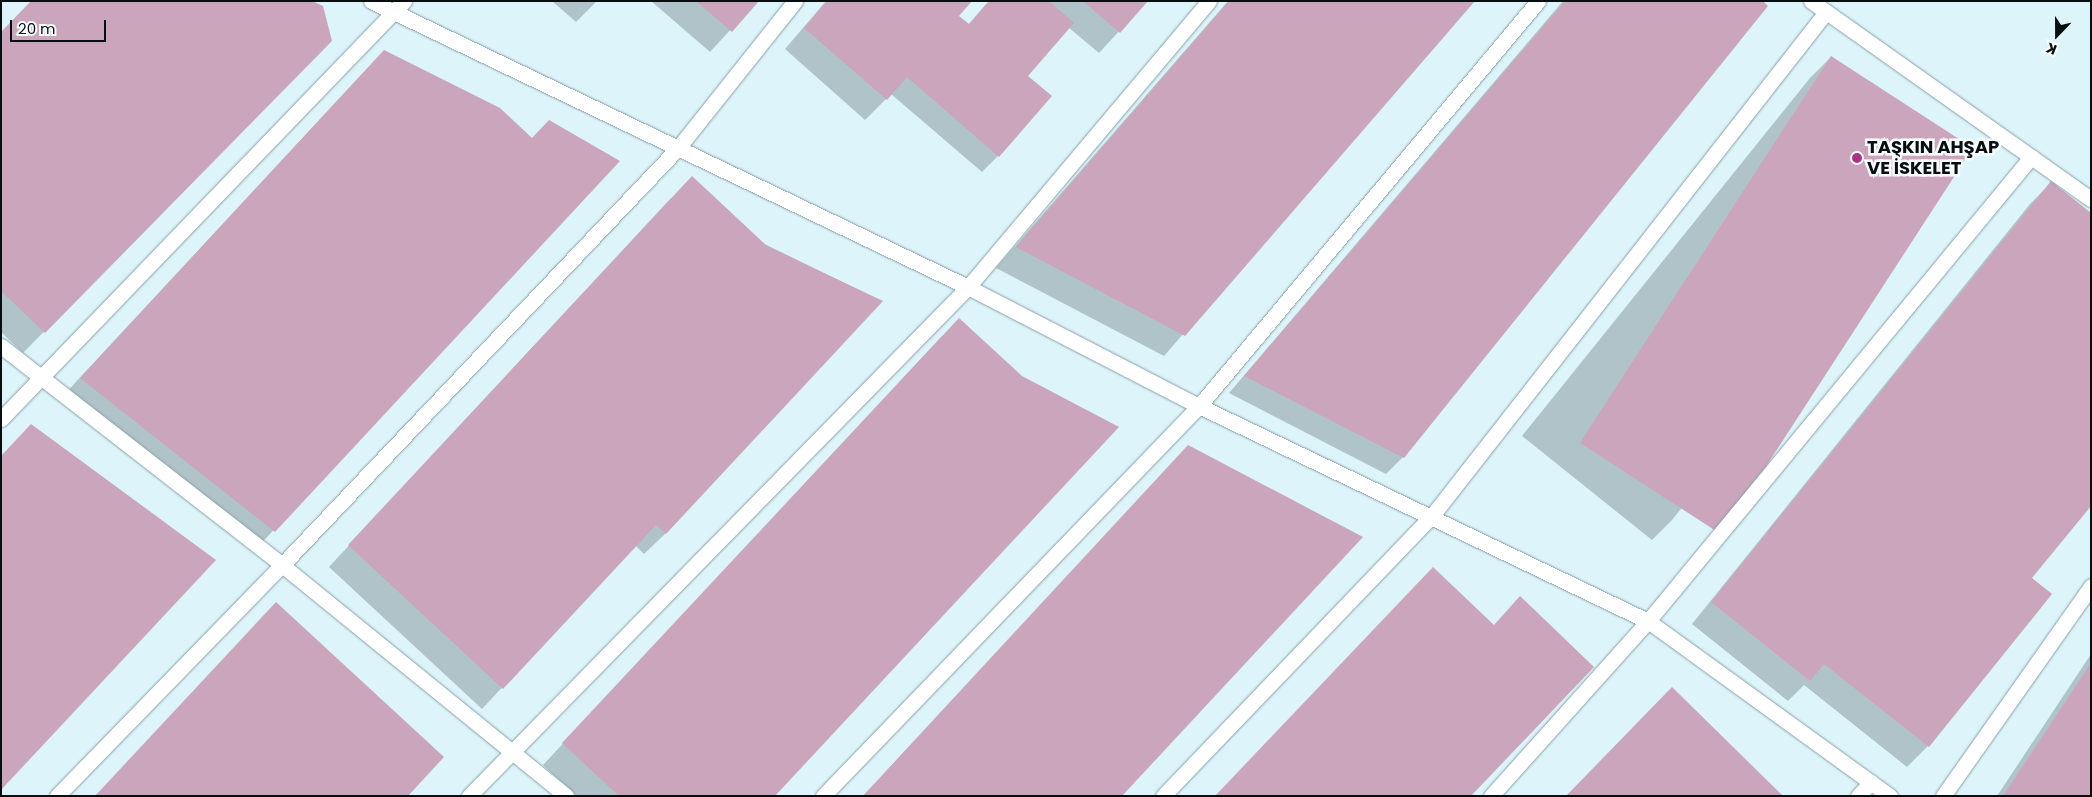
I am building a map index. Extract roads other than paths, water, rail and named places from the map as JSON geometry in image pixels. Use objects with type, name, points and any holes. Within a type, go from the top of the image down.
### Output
[{"type":"lane","points":[[370,1],[400,7],[678,148],[968,287],[1199,406],[1648,621],[1890,796]]},
{"type":"lane","points":[[58,796],[282,565],[678,148],[795,1]]},
{"type":"lane","points":[[470,796],[968,287],[1209,1]]},
{"type":"lane","points":[[823,796],[1199,406],[1538,1]]},
{"type":"lane","points":[[1811,1],[2091,199]]},
{"type":"lane","points":[[1,419],[400,7]]},
{"type":"lane","points":[[1163,796],[1430,517],[1826,12]]},
{"type":"lane","points":[[1491,796],[1648,621],[2032,157]]},
{"type":"lane","points":[[1,346],[282,565],[566,796]]},
{"type":"lane","points":[[1943,796],[2091,586]]},
{"type":"lane","points":[[1858,796],[1871,782]]},
{"type":"place","name":"TAŞKIN AHŞAP VE İSKELET","points":[[1857,158]]}]
